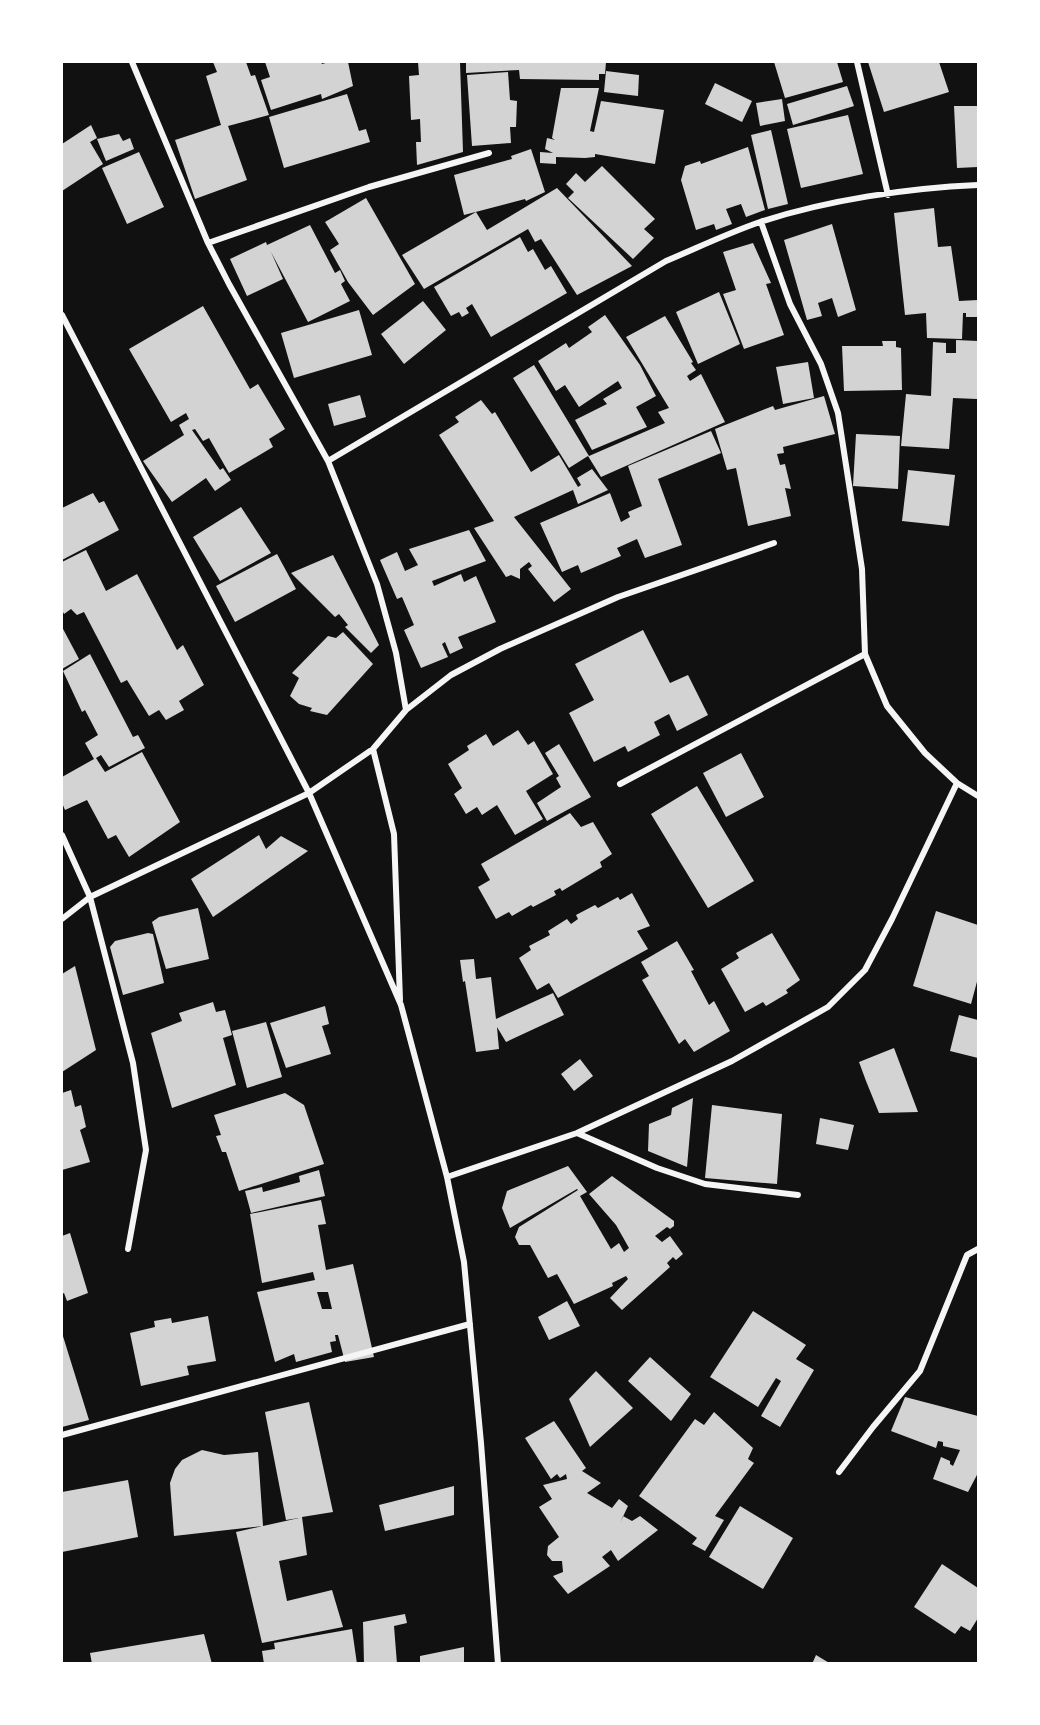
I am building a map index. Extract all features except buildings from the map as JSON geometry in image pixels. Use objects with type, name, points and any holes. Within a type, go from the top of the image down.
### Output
[{"type":"street","points":[[132,62],[208,243],[328,461],[377,585],[396,653],[406,710]]},
{"type":"street","points":[[857,62],[888,195]]},
{"type":"street","points":[[208,243],[369,187],[489,153]]},
{"type":"street","points":[[328,461],[666,261],[761,222],[838,202],[978,185]]},
{"type":"street","points":[[761,222],[790,304],[821,364],[838,413],[862,569],[865,654],[887,706],[925,753],[957,783],[978,796]]},
{"type":"street","points":[[62,315],[309,793],[400,1005],[447,1177],[464,1262],[498,1664]]},
{"type":"street","points":[[62,919],[90,897],[309,793],[373,749],[406,710],[450,675],[500,649],[618,597],[774,543]]},
{"type":"street","points":[[620,784],[865,654]]},
{"type":"street","points":[[373,749],[394,834],[400,1005]]},
{"type":"street","points":[[447,1177],[577,1133],[732,1061],[828,1007],[865,970],[957,783]]},
{"type":"street","points":[[62,835],[90,897],[133,1063],[146,1150],[128,1249]]},
{"type":"street","points":[[577,1133],[657,1168],[705,1184],[798,1195]]},
{"type":"street","points":[[839,1472],[920,1371],[967,1255],[978,1249]]},
{"type":"street","points":[[62,1435],[470,1324]]}]
